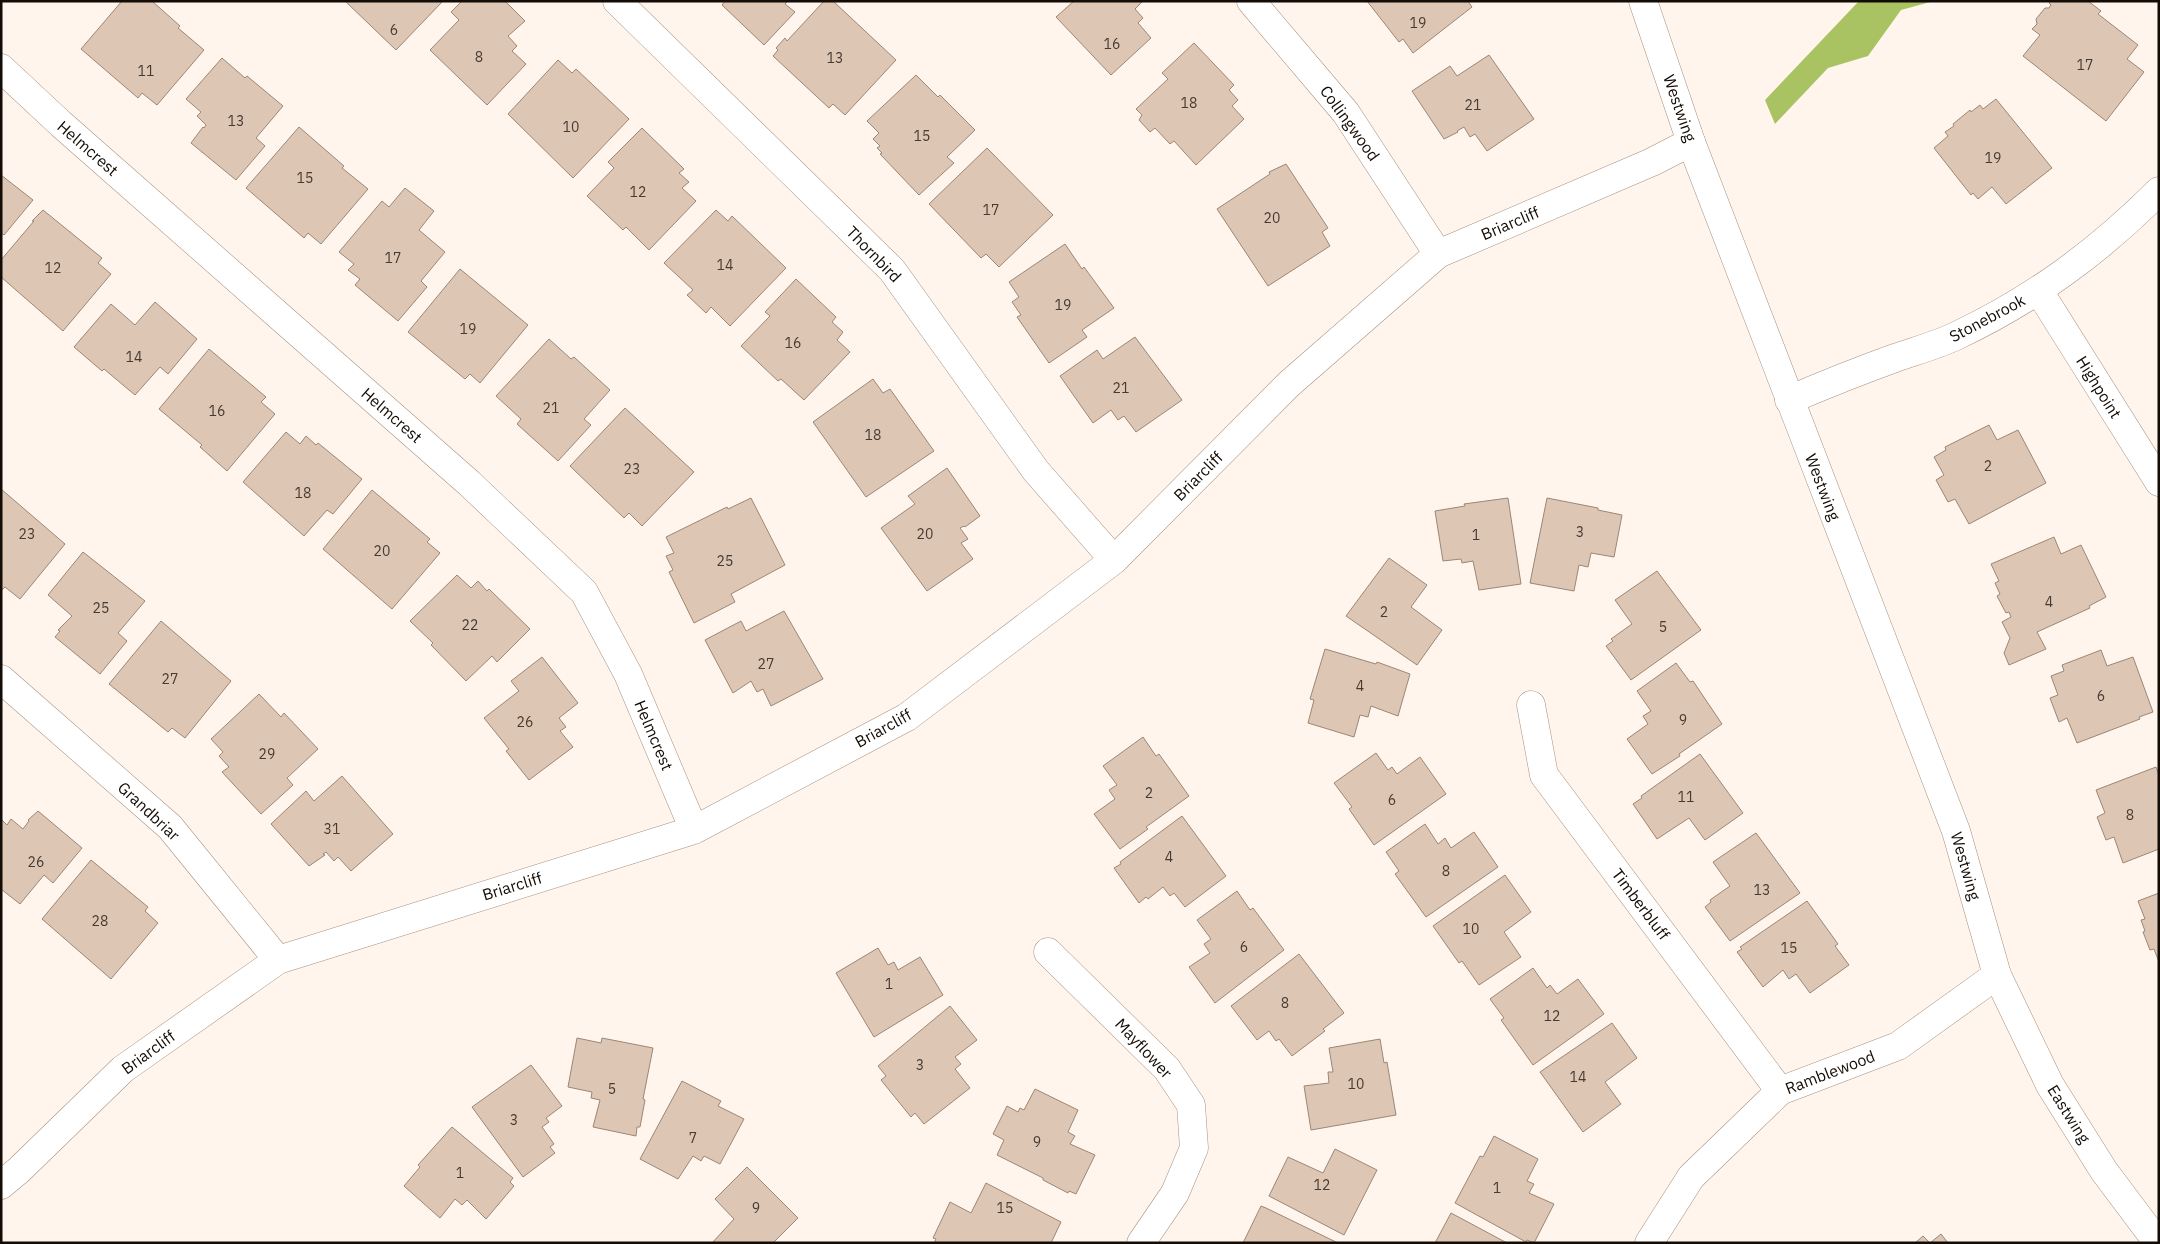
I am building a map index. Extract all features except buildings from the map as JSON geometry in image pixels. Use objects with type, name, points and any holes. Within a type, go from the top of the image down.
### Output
[{"type":"street","name":"Thornbird","points":[[617,1],[892,270],[1036,471],[1114,560]]},
{"type":"street","name":"Collingwood","points":[[1251,1],[1346,113],[1438,254]]},
{"type":"street","name":"Westwing","points":[[1643,1],[1691,142],[1956,831],[1997,974]]},
{"type":"street","name":"Helmcrest","points":[[1,68],[68,130],[470,483],[584,592],[628,674],[694,830]]},
{"type":"street","name":"Briarcliff","points":[[1,1185],[19,1170],[123,1069],[278,960],[694,830],[908,717],[1114,560],[1289,384],[1438,254],[1652,162],[1691,142]]},
{"type":"street","name":"Stonebrook","points":[[1789,400],[1838,379],[1955,337],[2039,291],[2084,258],[2125,224],[2159,191]]},
{"type":"street","name":"Highpoint","points":[[2039,291],[2159,482]]},
{"type":"street","name":"Grandbriar","points":[[1,679],[170,827],[278,960]]},
{"type":"street","name":"Timberbluff","points":[[1531,705],[1544,775],[1780,1091]]},
{"type":"street","name":"Mayflower","points":[[1048,952],[1167,1069],[1191,1105],[1194,1148],[1174,1193],[1141,1243]]},
{"type":"street","name":"Ramblewood","points":[[1649,1243],[1692,1177],[1780,1091],[1898,1046],[1997,974]]},
{"type":"street","name":"Eastwing","points":[[1997,974],[2050,1085],[2104,1171],[2158,1243]]},
{"type":"green space","points":[[1859,1],[1934,1],[1901,10],[1868,56],[1828,68],[1775,124],[1765,100]]}]
